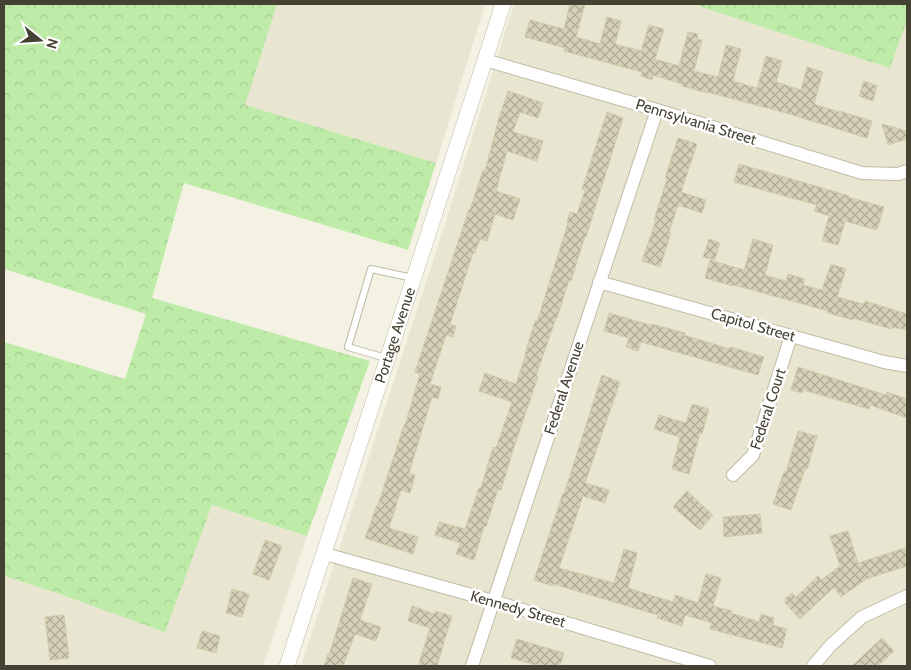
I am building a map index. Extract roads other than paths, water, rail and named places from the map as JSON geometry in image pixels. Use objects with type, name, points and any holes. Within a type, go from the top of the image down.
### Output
[{"type":"street","name":"Portage Avenue","points":[[287,666],[503,4]]},
{"type":"street","name":"Pennsylvania Street","points":[[485,60],[862,173],[898,174],[907,171]]},
{"type":"street","name":"Federal Avenue","points":[[472,666],[656,110]]},
{"type":"street","name":"Capitol Street","points":[[599,282],[884,362],[907,366]]},
{"type":"street","name":"Federal Court","points":[[733,475],[753,455],[791,336]]},
{"type":"street","name":"Kennedy Street","points":[[325,554],[493,601],[710,666]]},
{"type":"street","points":[[813,666],[831,645],[862,617],[907,596]]},
{"type":"lane","points":[[388,359],[348,347],[371,269],[414,278]]}]
